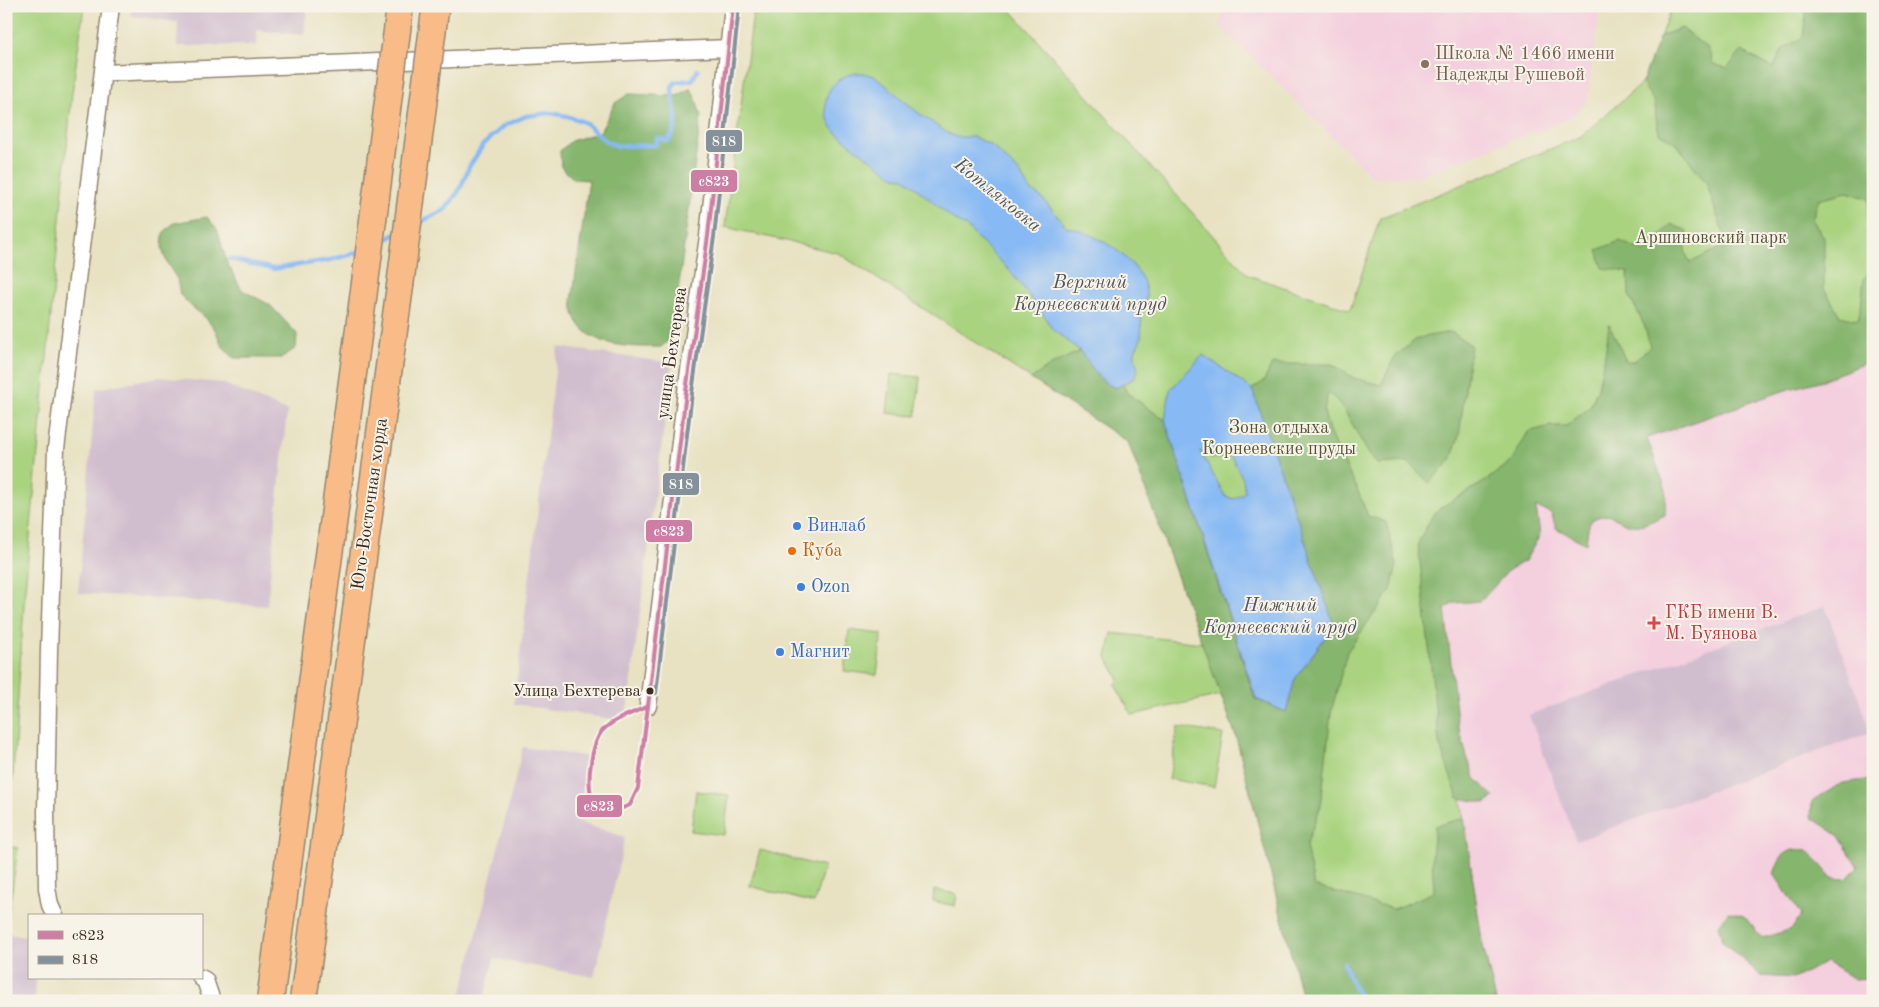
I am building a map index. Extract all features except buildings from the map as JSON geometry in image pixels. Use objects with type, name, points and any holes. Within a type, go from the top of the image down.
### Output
[{"type":"main road","name":"Юго-Восточная хорда","points":[[270,1001],[400,7]]},
{"type":"main road","name":"Юго-Восточная хорда","points":[[303,1001],[400,286],[435,9]]},
{"type":"street","points":[[54,914],[50,905],[47,888],[46,811],[56,449],[111,6]]},
{"type":"street","name":"улица Бехтерева","points":[[648,706],[686,392],[708,236],[733,6]]},
{"type":"street","points":[[103,73],[729,48]]},
{"type":"street","points":[[202,978],[205,980],[212,1001]]},
{"type":"shaded area","points":[[132,6],[307,6],[304,35],[256,30],[257,45],[177,46],[178,22],[131,16]]},
{"type":"shaded area","name":"Школа № 1466 имени Надежды Рушевой","points":[[1223,6],[1600,6],[1587,102],[1567,120],[1416,177],[1373,177],[1220,26]]},
{"type":"shaded area","points":[[558,347],[672,363],[629,698],[626,712],[617,720],[514,704]]},
{"type":"shaded area","name":"ГКБ имени В. М. Буянова","points":[[1873,351],[1873,1001],[1496,1001],[1482,942],[1423,541],[1582,456]]},
{"type":"shaded area","points":[[159,377],[222,383],[287,411],[267,606],[78,593],[96,389]]},
{"type":"shaded area","points":[[1825,606],[1871,732],[1576,841],[1529,715]]},
{"type":"shaded area","points":[[523,747],[589,757],[577,822],[625,837],[594,977],[494,959],[483,1001],[460,1001]]},
{"type":"shaded area","points":[[9,934],[28,937],[28,980],[36,980],[35,1001],[6,1001],[6,947]]},
{"type":"green space","points":[[6,6],[84,6],[72,93],[25,589],[13,775],[6,842]]},
{"type":"green space","points":[[754,6],[1007,6],[1248,275],[1350,310],[1380,218],[1580,137],[1642,83],[1672,6],[1873,7],[1873,351],[1582,456],[1423,541],[1482,942],[1496,1001],[1303,1001],[1236,736],[1221,695],[1132,715],[1115,685],[1119,680],[1107,657],[1112,633],[1202,643],[1128,442],[838,253],[725,227]]},
{"type":"green space","points":[[1807,6],[1873,7],[1873,228],[1867,221],[1869,199],[1847,192],[1819,199],[1812,219],[1824,238],[1824,288],[1840,316],[1858,320],[1864,278],[1873,269],[1873,360],[1823,380],[1786,390],[1647,438],[1666,490],[1665,515],[1650,522],[1631,525],[1610,515],[1597,517],[1590,522],[1586,544],[1556,528],[1551,513],[1536,507],[1540,535],[1525,561],[1509,570],[1481,601],[1455,603],[1445,608],[1457,720],[1475,778],[1494,797],[1486,803],[1458,798],[1439,743],[1418,543],[1431,518],[1440,508],[1484,482],[1512,461],[1528,432],[1550,426],[1566,426],[1590,407],[1598,388],[1609,324],[1626,361],[1634,361],[1650,347],[1645,327],[1629,295],[1628,272],[1603,268],[1597,250],[1620,241],[1645,252],[1671,224],[1687,231],[1685,250],[1689,263],[1729,244],[1718,219],[1707,184],[1676,143],[1659,133],[1655,103],[1642,83],[1660,36],[1682,28],[1709,50],[1713,64],[1727,68],[1742,51],[1773,68],[1783,49],[1803,37]]},
{"type":"green space","points":[[691,88],[701,117],[672,337],[661,347],[624,346],[600,340],[590,335],[581,327],[574,314],[572,301],[589,180],[574,179],[561,167],[560,151],[571,141],[600,132],[615,103],[629,94],[677,96]]},
{"type":"green space","points":[[207,217],[217,229],[227,263],[242,290],[270,305],[297,334],[296,348],[281,358],[234,358],[222,346],[216,331],[205,317],[180,295],[177,279],[167,263],[162,249],[163,233],[174,223]]},
{"type":"green space","name":"Зона отдыха Корнеевские пруды","points":[[1451,332],[1471,345],[1459,436],[1451,460],[1429,483],[1408,462],[1377,464],[1364,447],[1342,408],[1328,393],[1324,412],[1330,434],[1368,516],[1386,522],[1397,565],[1391,590],[1347,652],[1331,712],[1321,805],[1306,846],[1314,886],[1394,909],[1434,892],[1432,857],[1435,826],[1464,818],[1482,942],[1496,1001],[1303,1001],[1236,736],[1128,442],[1031,379],[1049,366],[1080,351],[1104,381],[1115,388],[1123,384],[1127,393],[1165,420],[1255,699],[1286,712],[1295,679],[1334,625],[1252,389],[1264,381],[1272,364],[1332,364],[1354,378],[1381,385],[1395,356],[1418,338]]},
{"type":"green space","points":[[891,374],[920,377],[916,416],[887,413]]},
{"type":"green space","points":[[849,630],[882,634],[877,675],[844,671]]},
{"type":"green space","points":[[1178,727],[1223,734],[1214,787],[1169,779]]},
{"type":"green space","points":[[1873,779],[1873,978],[1854,979],[1826,962],[1795,978],[1761,976],[1722,941],[1719,926],[1728,912],[1744,916],[1762,938],[1792,929],[1801,915],[1774,874],[1779,861],[1789,851],[1808,850],[1832,878],[1846,879],[1858,867],[1839,836],[1811,817],[1812,801],[1842,783]]},
{"type":"green space","points":[[696,791],[729,795],[724,835],[691,831]]},
{"type":"green space","points":[[6,846],[18,848],[7,924],[9,934],[7,947]]},
{"type":"green space","points":[[760,850],[824,867],[814,903],[750,886]]},
{"type":"green space","points":[[934,890],[957,894],[955,906],[933,901]]},
{"type":"water","name":"Верхний Корнеевский пруд","points":[[864,73],[876,77],[921,115],[949,134],[957,137],[974,137],[992,146],[1019,172],[1029,189],[1041,197],[1067,227],[1079,230],[1106,243],[1131,263],[1140,275],[1145,287],[1146,300],[1142,312],[1141,338],[1135,352],[1138,371],[1133,379],[1115,388],[1107,384],[1098,376],[1080,351],[1052,329],[1043,314],[1010,271],[968,228],[953,219],[904,178],[895,177],[835,131],[831,126],[826,111],[827,96],[830,89],[848,75]]},
{"type":"water","name":"Нижний Корнеевский пруд","points":[[1203,355],[1252,389],[1334,625],[1295,679],[1286,712],[1256,699],[1165,420],[1170,390]],"holes":[[[1200,451],[1213,458],[1231,456],[1243,479],[1245,492],[1234,499],[1225,496]]]},
{"type":"waterway","name":"Котляковка","points":[[417,224],[446,209],[460,189],[469,167],[483,145],[504,126],[526,116],[551,113],[567,116],[584,122],[607,142],[618,146],[656,145],[657,138],[668,141],[676,121],[672,87],[676,82],[692,80],[698,70]]},
{"type":"waterway","name":"Котляковка","points":[[379,243],[396,234]]},
{"type":"waterway","name":"Котляковка","points":[[230,259],[273,269],[330,260],[360,252]]},
{"type":"waterway","name":"Котляковка","points":[[1344,963],[1348,975],[1362,1001]]},
{"type":"transit line","name":"с823","points":[[648,706],[686,392],[708,236],[733,6]]},
{"type":"transit line","name":"818","points":[[656,693],[692,393],[714,237],[739,7]]},
{"type":"transit line","name":"с823","points":[[648,706],[638,788],[630,805],[620,809],[599,806],[592,797],[590,790],[591,762],[599,736],[613,722],[648,706]]},
{"type":"place","name":"Школа № 1466 имени Надежды Рушевой","points":[[1425,64]]},
{"type":"place","name":"Винлаб","points":[[797,526]]},
{"type":"place","name":"Куба","points":[[792,551]]},
{"type":"place","name":"Ozon","points":[[801,587]]},
{"type":"place","name":"ГКБ имени В. М. Буянова","points":[[1654,623]]},
{"type":"place","name":"Магнит","points":[[780,652]]},
{"type":"place","name":"Улица Бехтерева","points":[[650,691]]},
{"type":"park label","name":"Аршиновский парк","points":[[1711,238]]}]
